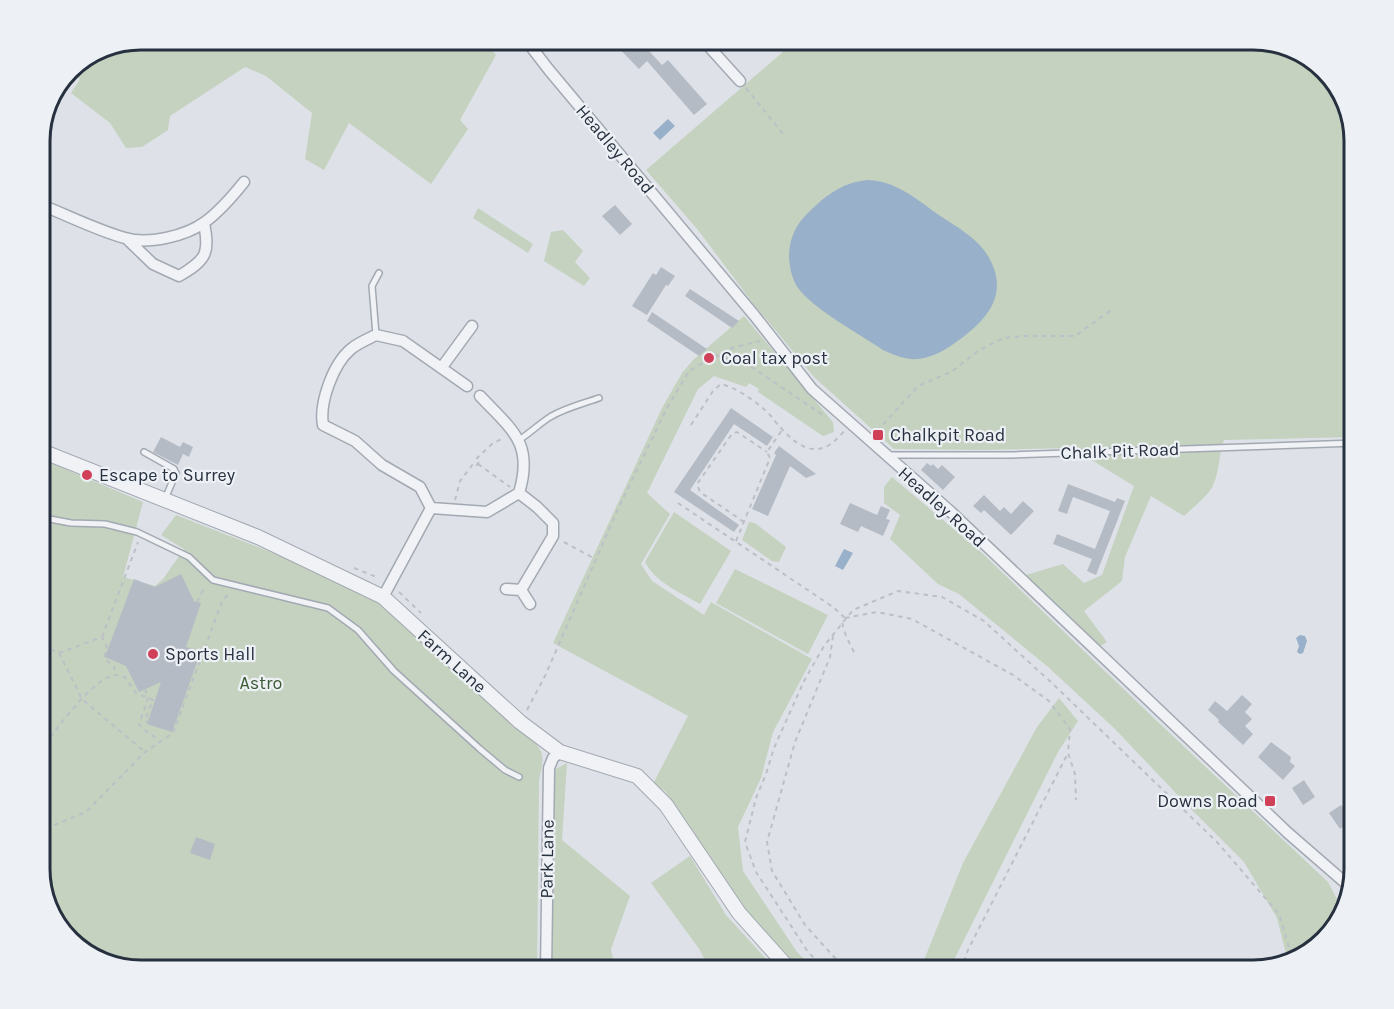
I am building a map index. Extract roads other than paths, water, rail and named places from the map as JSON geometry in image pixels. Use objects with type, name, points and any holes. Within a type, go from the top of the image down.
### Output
[{"type":"street","name":"Headley Road","points":[[533,49],[812,389],[951,512],[1288,833],[1343,881]]},
{"type":"street","points":[[711,49],[741,81]]},
{"type":"street","points":[[50,208],[127,239],[155,240],[175,236],[204,223],[229,201],[244,182]]},
{"type":"street","points":[[127,239],[153,264],[179,276],[198,264],[208,245],[204,223]]},
{"type":"street","points":[[442,367],[472,326]]},
{"type":"street","points":[[431,508],[420,487],[381,465],[355,441],[323,425],[321,413],[327,389],[350,350],[376,335],[403,341],[467,386]]},
{"type":"street","points":[[431,508],[487,512],[519,493],[524,476],[524,453],[516,436],[480,396]]},
{"type":"street","name":"Farm Lane","points":[[50,454],[258,537],[383,597],[520,723],[560,752],[637,776],[666,805],[739,913],[780,960]]},
{"type":"street","points":[[519,493],[552,523],[553,536],[521,590]]},
{"type":"street","points":[[383,597],[431,508]]},
{"type":"street","points":[[506,589],[521,590]]},
{"type":"street","points":[[521,590],[530,604]]},
{"type":"street","name":"Park Lane","points":[[546,960],[549,768],[560,752]]},
{"type":"lane","points":[[376,335],[372,286],[379,273]]},
{"type":"lane","points":[[516,436],[531,433],[549,418],[566,409],[599,398]]},
{"type":"lane","name":"Chalk Pit Road","points":[[886,455],[1011,455],[1344,443]]},
{"type":"lane","points":[[144,452],[177,473],[165,500]]},
{"type":"lane","points":[[50,520],[105,524],[141,533],[189,557],[213,580],[328,608],[358,630],[394,671],[488,756],[505,770],[519,777]]},
{"type":"water","points":[[668,119],[675,126],[660,140],[653,133]]},
{"type":"water","points":[[867,180],[886,183],[904,191],[964,232],[983,249],[994,269],[997,282],[996,293],[987,314],[969,332],[950,346],[924,358],[909,359],[883,350],[814,304],[798,288],[793,277],[789,258],[790,246],[795,230],[801,221],[833,192],[849,184]]},
{"type":"water","points":[[844,549],[853,553],[843,570],[835,566]]},
{"type":"water","points":[[1300,635],[1305,636],[1307,641],[1303,653],[1300,654],[1297,652],[1299,646],[1296,638]]},
{"type":"place","name":"Coal tax post","points":[[709,358]]},
{"type":"place","name":"Chalkpit Road","points":[[878,435]]},
{"type":"place","name":"Escape to Surrey","points":[[87,475]]},
{"type":"place","name":"Sports Hall","points":[[153,654]]},
{"type":"place","name":"Downs Road","points":[[1270,801]]},
{"type":"park label","name":"Astro","points":[[261,683]]}]
